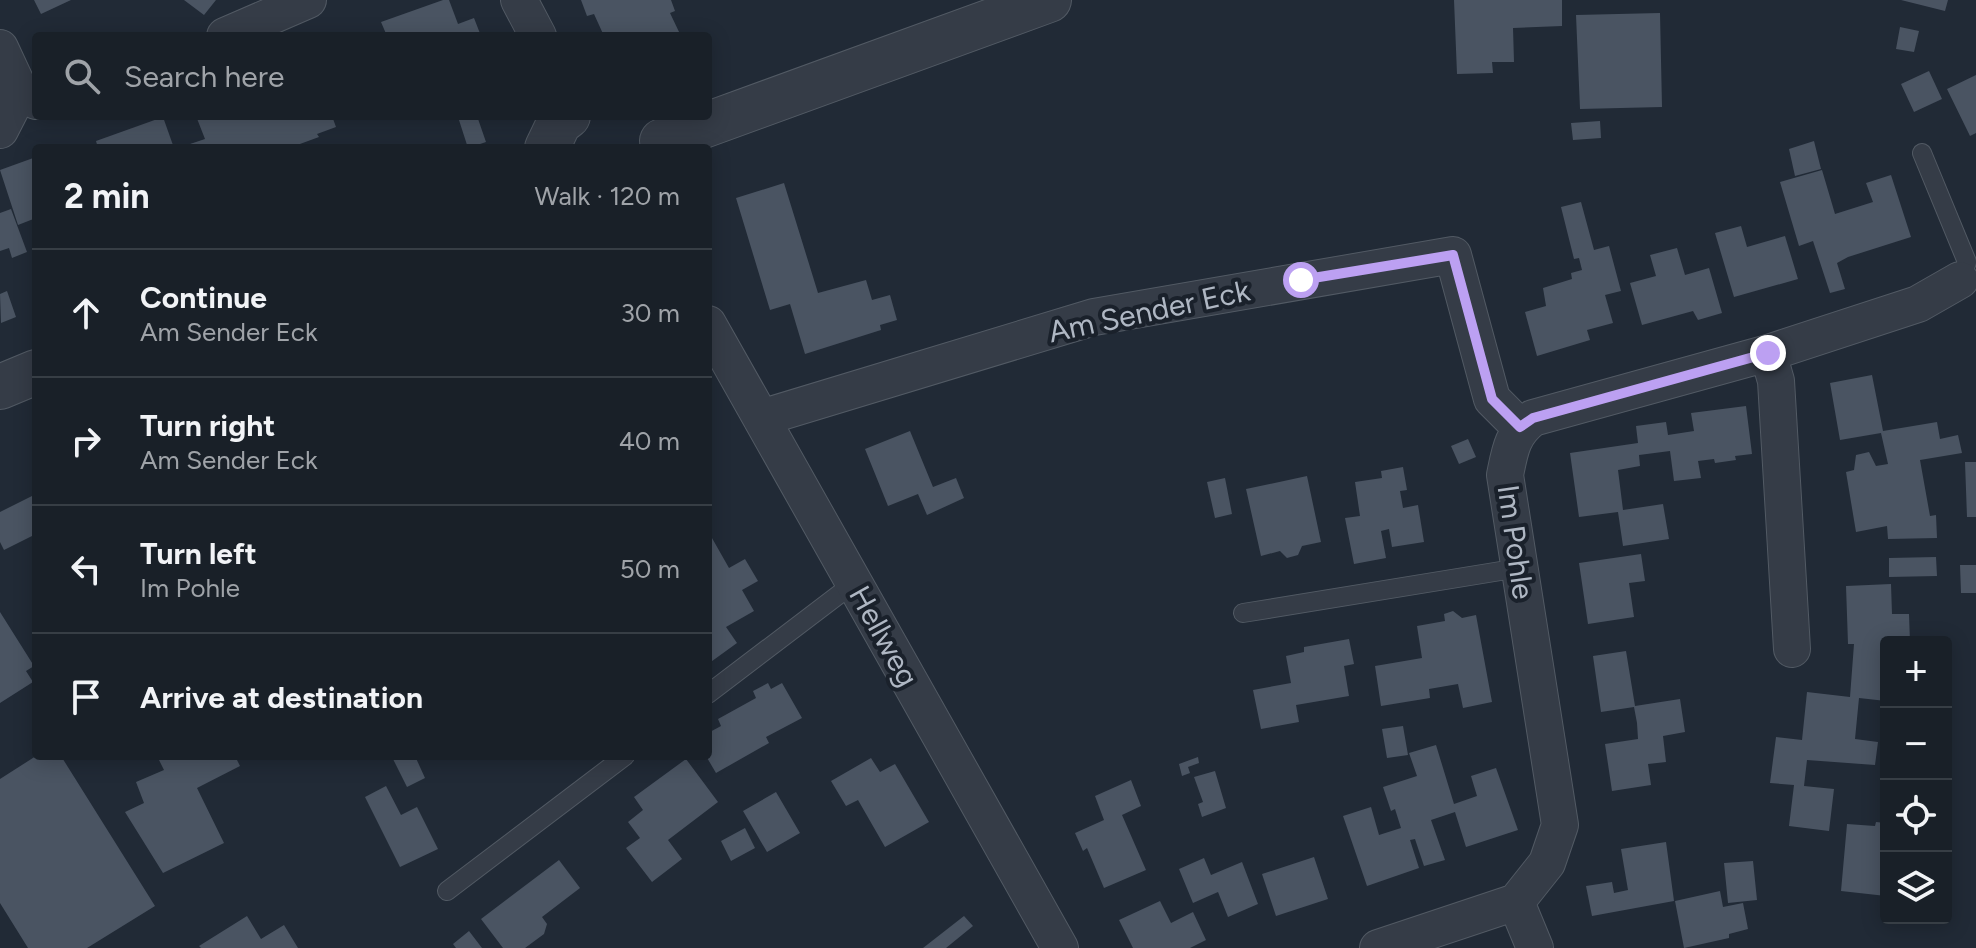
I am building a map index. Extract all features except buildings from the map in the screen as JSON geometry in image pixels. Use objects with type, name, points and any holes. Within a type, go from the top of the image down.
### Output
[{"type":"street","points":[[234,32],[308,0]]},
{"type":"street","points":[[519,0],[536,32]]},
{"type":"street","points":[[712,116],[1049,0]]},
{"type":"street","points":[[0,48],[28,96],[0,130]]},
{"type":"street","points":[[549,144],[563,120]]},
{"type":"street","points":[[656,135],[700,120]]},
{"type":"street","name":"Am Sender Eck","points":[[761,418],[1094,317],[1453,255],[1492,399],[1520,427]]},
{"type":"street","points":[[1520,427],[1533,418],[1768,353],[1918,304],[1960,280]]},
{"type":"street","name":"Hellweg","points":[[712,331],[1060,948]]},
{"type":"street","points":[[1768,353],[1776,381],[1792,649]]},
{"type":"street","points":[[0,387],[32,374]]},
{"type":"street","name":"Im Pohle","points":[[1516,902],[1547,863],[1560,825],[1505,475],[1511,443],[1520,427]]},
{"type":"street","points":[[1378,948],[1516,902],[1535,948]]},
{"type":"lane","points":[[1922,153],[1967,262],[1960,280]]},
{"type":"lane","points":[[1243,613],[1519,568]]},
{"type":"lane","points":[[712,691],[854,583]]},
{"type":"lane","points":[[447,891],[620,760]]},
{"type":"route","points":[[1301,280],[1453,255],[1492,399],[1520,427],[1533,418],[1768,353]]}]
